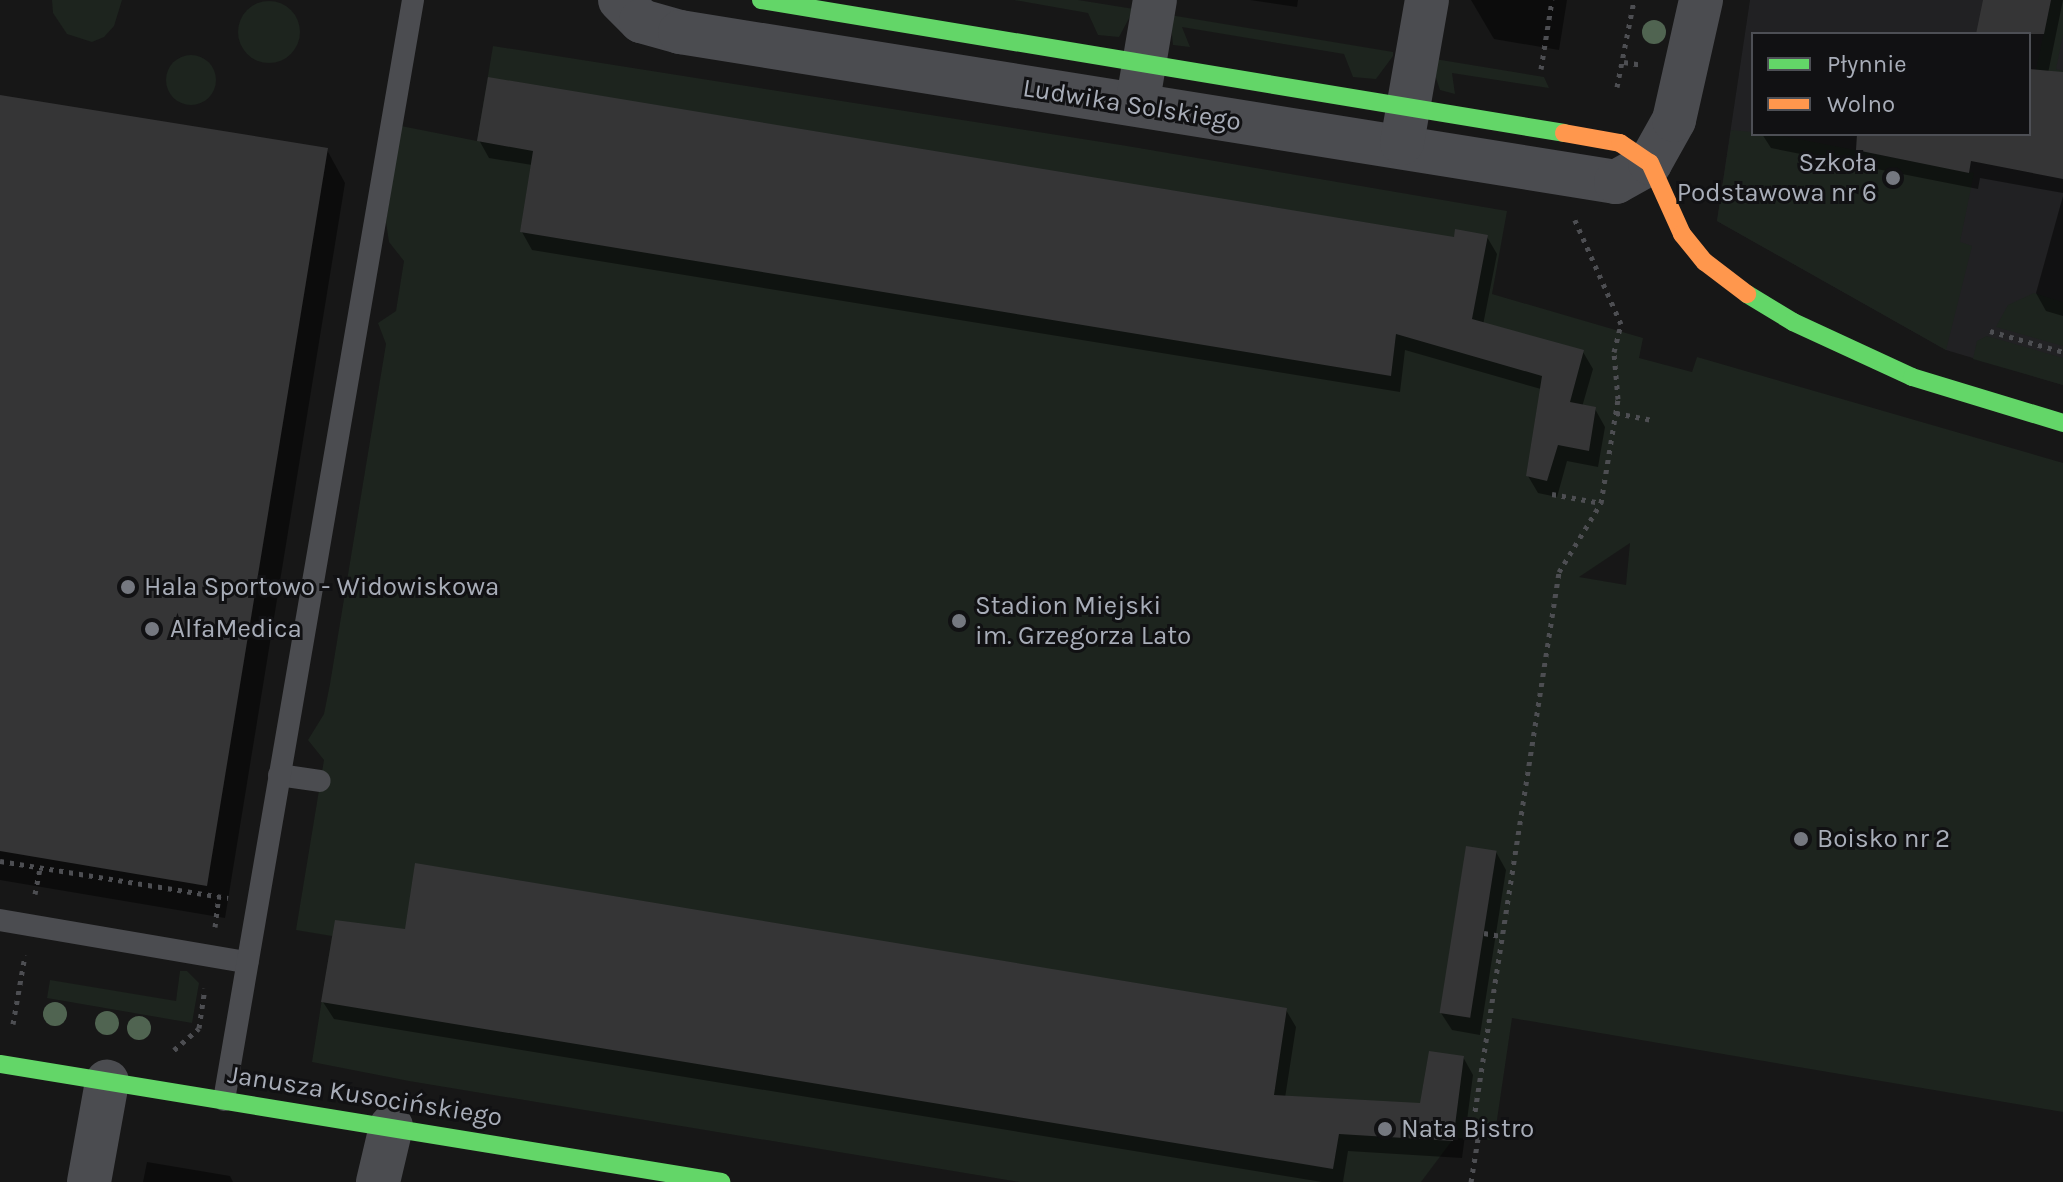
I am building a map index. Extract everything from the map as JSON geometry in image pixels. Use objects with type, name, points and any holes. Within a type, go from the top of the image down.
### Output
[{"type":"street","name":"Ludwika Solskiego","points":[[620,0],[641,21],[680,32],[1401,148],[1616,182],[1650,163],[1620,143],[1144,62],[874,9],[761,0]]},
{"type":"street","points":[[1137,106],[1155,0]]},
{"type":"street","points":[[1401,148],[1427,0]]},
{"type":"street","points":[[1701,0],[1674,120],[1650,163],[1682,234],[1705,262],[1793,322],[1912,377],[2063,423]]},
{"type":"street","points":[[866,63],[874,9]]},
{"type":"street","name":"Janusza Kusocińskiego","points":[[0,1064],[391,1127],[658,1177],[721,1182]]},
{"type":"street","points":[[89,1182],[107,1082]]},
{"type":"street","points":[[378,1182],[391,1127]]},
{"type":"lane","points":[[224,1100],[413,0]]},
{"type":"lane","points":[[279,775],[320,781]]},
{"type":"lane","points":[[0,920],[247,962]]},
{"type":"path","points":[[1541,69],[1552,0]]},
{"type":"path","points":[[1617,87],[1634,0]]},
{"type":"path","points":[[1471,1182],[1478,1139],[1472,1131],[1559,572],[1601,503],[1618,399],[1614,352],[1621,324],[1570,209]]},
{"type":"path","points":[[1990,331],[2063,352]]},
{"type":"path","points":[[1616,413],[1652,420]]},
{"type":"path","points":[[1552,494],[1601,503]]},
{"type":"path","points":[[0,861],[257,903]]},
{"type":"path","points":[[1484,933],[1501,936]]},
{"type":"shaded area","points":[[52,0],[122,0],[114,26],[104,37],[92,42],[67,34],[53,13]]},
{"type":"shaded area","points":[[1014,0],[1078,0],[1134,9],[1119,37],[1098,35],[1088,13]]},
{"type":"shaded area","name":"Szkoła Podstawowa nr 6","points":[[1750,0],[2063,0],[2063,385],[1946,350],[1717,221]]},
{"type":"shaded area","points":[[2051,0],[2063,0],[2063,34],[2056,69],[2063,71],[2063,89],[2033,83]]},
{"type":"shaded area","points":[[263,1],[275,1],[291,10],[298,20],[298,44],[291,54],[275,63],[263,63],[243,49],[238,38],[238,26],[252,6]]},
{"type":"shaded area","points":[[1170,15],[1393,52],[1393,56],[1376,79],[1353,77],[1344,54],[1182,27],[1190,47],[1173,45]]},
{"type":"shaded area","name":"Stadion Miejski im. Grzegorza Lato","points":[[493,46],[1127,146],[1507,211],[1492,294],[1643,338],[1639,358],[1692,372],[1697,357],[2063,463],[2063,1112],[1512,1018],[1494,1140],[1454,1138],[1421,1182],[1020,1182],[409,1081],[312,1062],[332,936],[296,930],[324,760],[308,740],[324,714],[330,684],[386,344],[378,323],[396,311],[404,261],[389,242],[386,222],[401,126],[477,141]],"holes":[[[1630,543],[1626,585],[1579,577]]]},
{"type":"shaded area","points":[[191,55],[209,62],[216,80],[209,98],[191,105],[173,98],[166,80],[173,62]]},
{"type":"shaded area","points":[[1435,59],[1544,77],[1549,88],[1452,73],[1455,94],[1440,90],[1434,72]]},
{"type":"shaded area","points":[[1731,130],[1751,132],[1751,136],[1783,136],[1974,173],[1960,242],[1972,246],[1946,350],[1717,221]]},
{"type":"shaded area","points":[[2034,293],[2063,302],[2063,346],[1996,327],[2008,305]]},
{"type":"shaded area","points":[[1987,336],[2063,358],[2063,385],[1973,359],[1977,341]]},
{"type":"shaded area","points":[[180,971],[187,971],[199,983],[192,1023],[47,998],[50,980],[176,1001]]},
{"type":"building","points":[[1983,0],[2051,0],[2044,34],[1976,32]]},
{"type":"building","points":[[2031,69],[2063,72],[2063,179],[1971,161],[1969,173],[1856,150],[1857,136],[2031,136]]},
{"type":"building","points":[[488,77],[1454,237],[1455,229],[1488,235],[1472,319],[1584,350],[1570,402],[1596,407],[1589,451],[1558,445],[1547,481],[1526,476],[1542,376],[1396,334],[1391,376],[520,232],[533,151],[477,141]]},
{"type":"building","name":"Hala Sportowo - Widowiskowa","points":[[0,95],[328,148],[207,886],[0,851]]},
{"type":"building","points":[[1466,846],[1497,851],[1470,1018],[1440,1013]]},
{"type":"building","points":[[415,863],[1287,1008],[1274,1095],[1420,1103],[1429,1051],[1464,1056],[1453,1141],[1339,1134],[1333,1169],[321,1002],[335,920],[405,929]]},
{"type":"traffic: fast","points":[[761,0],[1564,133]]},
{"type":"traffic: fast","points":[[1747,294],[1793,322],[1912,377],[2063,423]]},
{"type":"traffic: fast","points":[[0,1064],[721,1182]]},
{"type":"traffic: slow","points":[[1564,133],[1620,143],[1650,163],[1682,234],[1705,262],[1747,294]]},
{"type":"place","name":"Szkoła Podstawowa nr 6","points":[[1893,178]]},
{"type":"place","name":"Hala Sportowo - Widowiskowa","points":[[128,587]]},
{"type":"place","name":"Stadion Miejski im. Grzegorza Lato","points":[[959,621]]},
{"type":"place","name":"AlfaMedica","points":[[152,629]]},
{"type":"place","name":"Boisko nr 2","points":[[1801,839]]},
{"type":"place","name":"Nata Bistro","points":[[1385,1129]]}]
